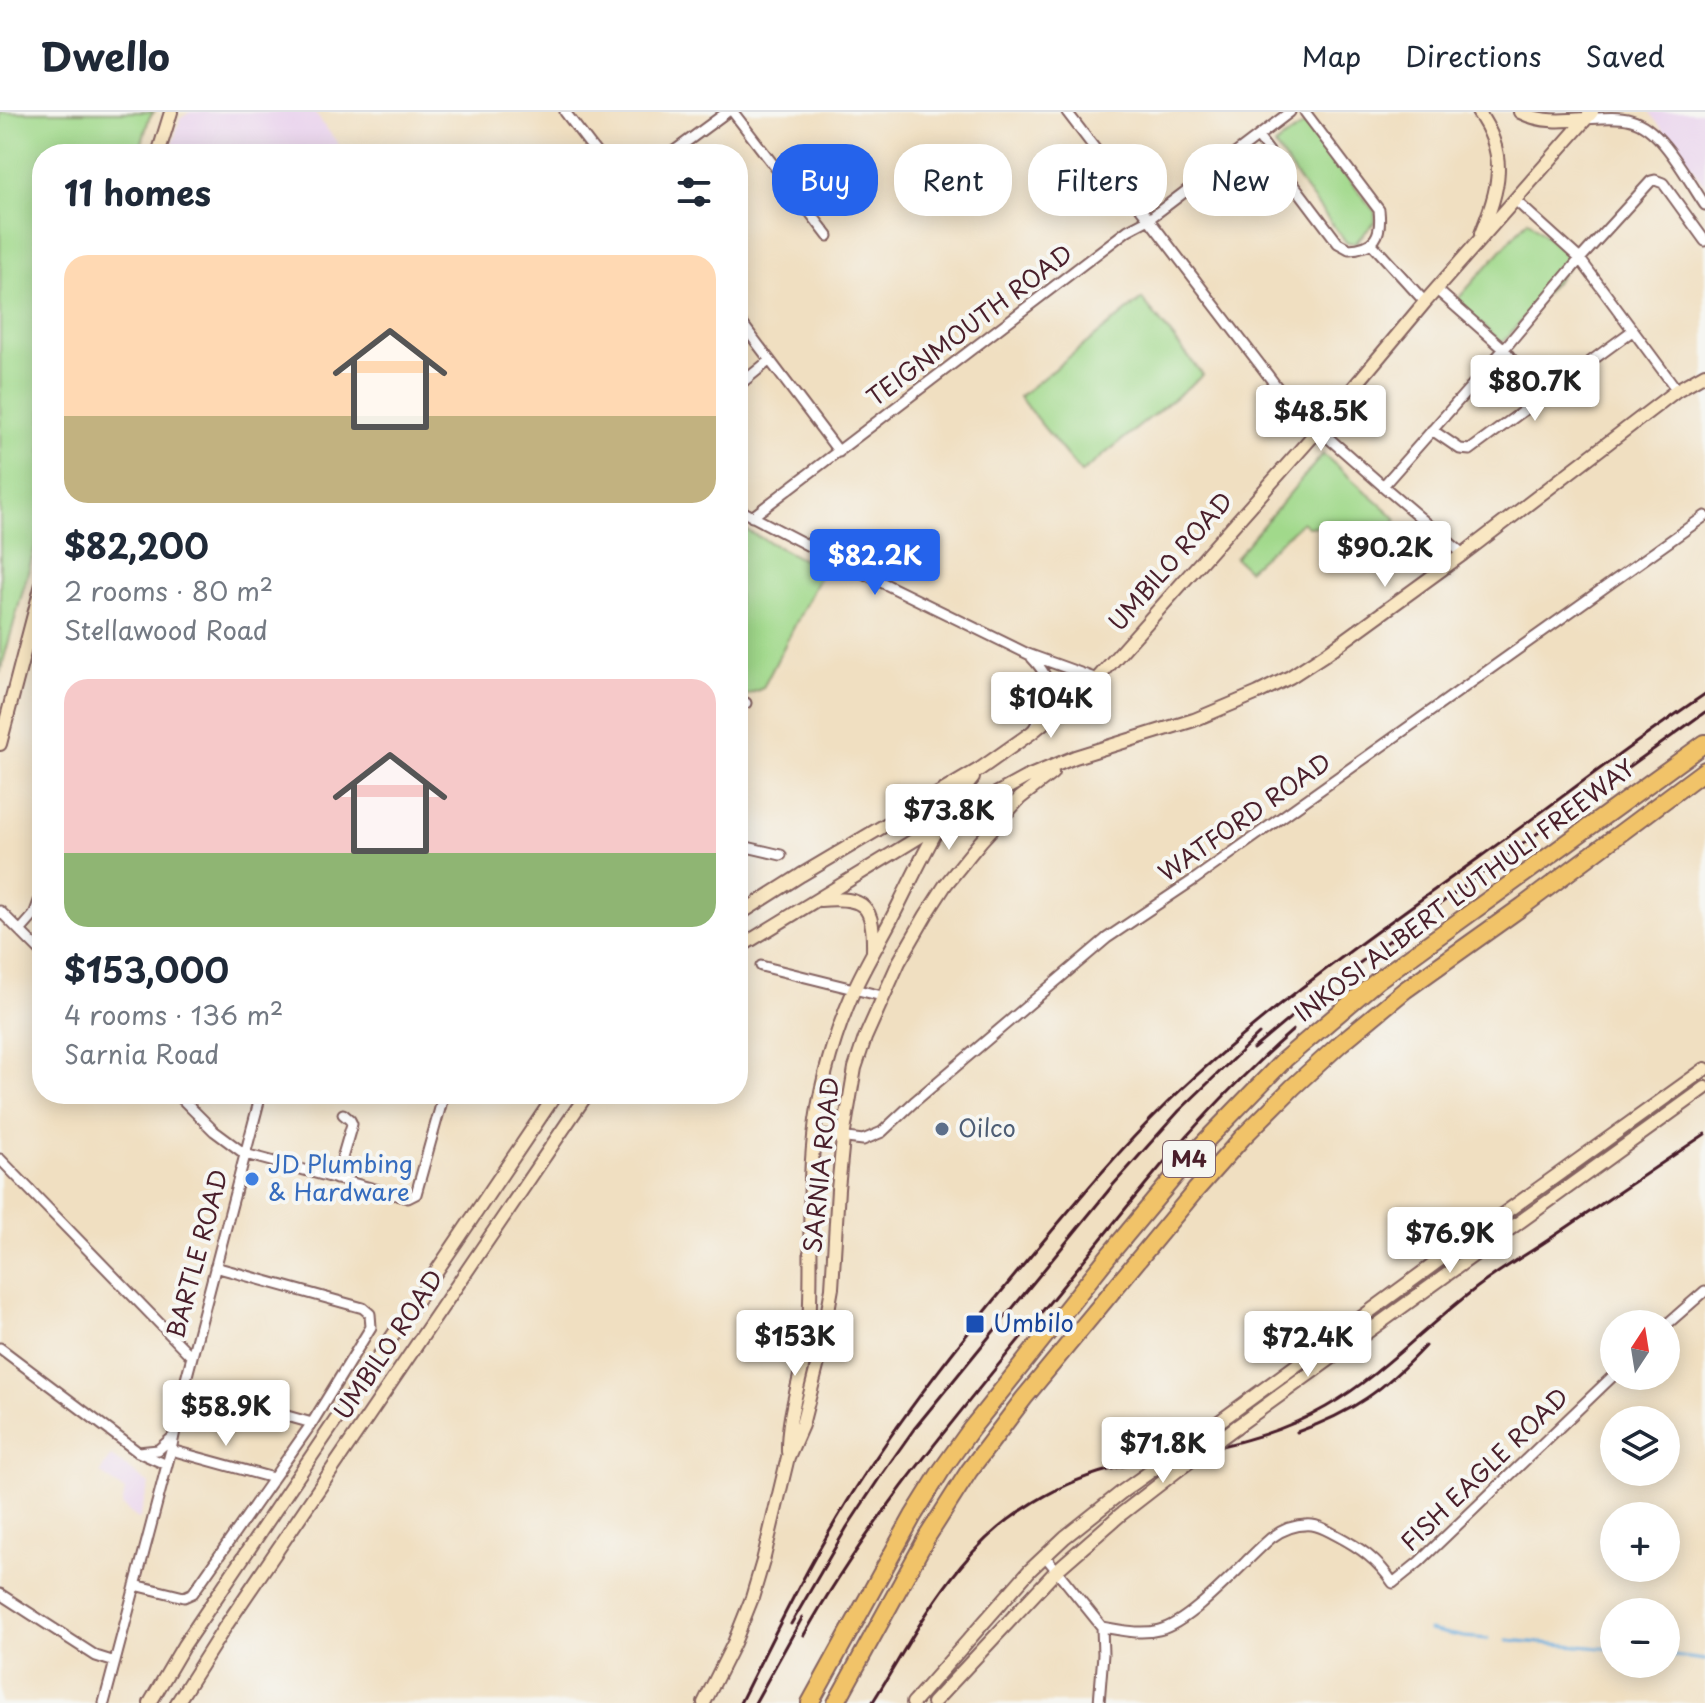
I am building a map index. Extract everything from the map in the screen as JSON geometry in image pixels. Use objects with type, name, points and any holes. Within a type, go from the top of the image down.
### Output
[{"type":"highway","name":"INKOSI ALBERT LUTHULI FREEWAY","points":[[810,1703],[941,1471],[1110,1254],[1193,1154],[1285,1059],[1378,980],[1705,743]]},
{"type":"highway","name":"INKOSI ALBERT LUTHULI FREEWAY","points":[[836,1703],[927,1537],[969,1471],[1024,1398],[1242,1138],[1341,1043],[1405,990],[1705,770]]},
{"type":"main road","points":[[161,144],[171,112]]},
{"type":"main road","points":[[1520,112],[1550,121],[1589,115]]},
{"type":"main road","points":[[1476,244],[1491,208],[1499,165],[1493,139],[1481,113]]},
{"type":"main road","name":"UMBILO ROAD","points":[[748,909],[980,769],[1031,733],[1097,679],[1319,429],[1425,302],[1589,115]]},
{"type":"main road","points":[[748,942],[939,825],[1025,778],[1075,757],[1194,720],[1279,683],[1312,664],[1463,554],[1677,390],[1705,374]]},
{"type":"main road","points":[[0,744],[32,622]]},
{"type":"main road","name":"SARNIA ROAD","points":[[704,1703],[752,1598],[788,1457],[802,1425],[820,1355],[829,1309],[843,1138],[855,1068],[865,1038],[882,996],[926,915],[956,872],[1020,798],[1075,757]]},
{"type":"main road","name":"SARNIA ROAD","points":[[788,1457],[789,1423],[808,1333],[809,1193],[814,1134],[828,1063],[855,989],[939,825],[980,769]]},
{"type":"main road","points":[[815,900],[845,899],[862,905],[873,923],[873,955]]},
{"type":"main road","points":[[913,1703],[1007,1594],[1065,1537],[1123,1491],[1705,1069]]},
{"type":"main road","points":[[933,1703],[1057,1570],[1120,1515],[1236,1427],[1705,1088]]},
{"type":"main road","name":"UMBILO ROAD","points":[[150,1703],[184,1645],[549,1104]]},
{"type":"main road","name":"UMBILO ROAD","points":[[177,1703],[225,1627],[580,1104]]},
{"type":"street","points":[[565,112],[589,144]]},
{"type":"street","points":[[684,144],[727,112]]},
{"type":"street","points":[[733,112],[828,236]]},
{"type":"street","points":[[1067,112],[1282,395],[1463,554]]},
{"type":"street","points":[[1258,137],[1338,243],[1349,249],[1372,244],[1380,223],[1379,210],[1305,112]]},
{"type":"street","name":"TEIGNMOUTH ROAD","points":[[752,517],[1128,230],[1149,219],[1258,137],[1284,114]]},
{"type":"street","points":[[1589,115],[1623,118],[1646,125],[1662,142],[1705,205]]},
{"type":"street","points":[[1383,486],[1649,183],[1655,180],[1663,183],[1705,241]]},
{"type":"street","points":[[1516,201],[1580,259],[1677,390]]},
{"type":"street","points":[[1372,244],[1425,302]]},
{"type":"street","points":[[1437,290],[1504,349],[1542,398]]},
{"type":"street","points":[[748,331],[839,452]]},
{"type":"street","points":[[1432,430],[1460,449],[1470,450],[1632,331]]},
{"type":"street","points":[[748,378],[770,360]]},
{"type":"street","points":[[748,515],[1028,654],[1097,679]]},
{"type":"street","name":"WATFORD ROAD","points":[[814,1134],[863,1140],[882,1132],[1107,938],[1195,879],[1705,516]]},
{"type":"street","points":[[1028,654],[1043,669],[1049,691],[1031,733]]},
{"type":"street","points":[[748,847],[781,855]]},
{"type":"street","points":[[0,911],[32,943]]},
{"type":"street","points":[[20,931],[32,917]]},
{"type":"street","points":[[761,966],[882,996]]},
{"type":"street","points":[[187,1104],[214,1131],[245,1154],[404,1198],[416,1194],[441,1104]]},
{"type":"street","name":"BARTLE ROAD","points":[[104,1703],[258,1104]]},
{"type":"street","points":[[336,1179],[352,1124],[343,1114]]},
{"type":"street","points":[[0,1159],[192,1357]]},
{"type":"street","points":[[135,1585],[184,1597],[192,1595],[312,1423],[371,1327],[370,1314],[357,1306],[215,1267]]},
{"type":"street","points":[[1680,1313],[1705,1291]]},
{"type":"street","points":[[0,1348],[138,1452],[167,1465]]},
{"type":"street","points":[[184,1387],[312,1423]]},
{"type":"street","name":"FISH EAGLE ROAD","points":[[1102,1627],[1141,1632],[1161,1630],[1175,1624],[1271,1538],[1295,1526],[1322,1528],[1359,1548],[1377,1561],[1393,1583],[1419,1562],[1600,1388]]},
{"type":"street","points":[[138,1452],[158,1450],[175,1435]]},
{"type":"street","points":[[171,1450],[273,1478]]},
{"type":"street","points":[[1045,1556],[1102,1627],[1099,1703]]},
{"type":"street","points":[[0,1594],[96,1656],[115,1662]]},
{"type":"shaded area","points":[[190,112],[314,112],[338,144],[173,144],[180,119]]},
{"type":"shaded area","points":[[1649,112],[1705,112],[1705,185]]},
{"type":"shaded area","points":[[111,1456],[149,1484],[139,1520],[122,1506],[125,1491],[100,1473]]},
{"type":"green space","points":[[0,112],[154,112],[149,118],[142,144],[32,144],[32,558],[0,673]]},
{"type":"green space","points":[[1305,124],[1375,212],[1375,222],[1355,243],[1346,242],[1297,177],[1297,144],[1276,144]]},
{"type":"green space","points":[[1528,220],[1569,257],[1568,267],[1502,343],[1456,301]]},
{"type":"green space","points":[[1142,299],[1203,375],[1081,473],[1019,397]]},
{"type":"green space","points":[[1323,454],[1397,519],[1381,537],[1308,527],[1302,522],[1248,570],[1235,558]]},
{"type":"green space","points":[[748,531],[823,570],[763,688],[748,695]]},
{"type":"waterway","points":[[1429,1630],[1488,1639]]},
{"type":"waterway","points":[[1507,1640],[1600,1648]]},
{"type":"waterway","points":[[1680,1657],[1705,1660]]},
{"type":"railway","points":[[740,1703],[818,1551],[888,1439],[1001,1292],[1148,1122],[1241,1036],[1319,974],[1705,694]]},
{"type":"railway","points":[[1253,1049],[1386,943],[1705,712]]},
{"type":"railway","points":[[804,1635],[856,1550],[977,1391],[1167,1159],[1221,1099],[1293,1030]]},
{"type":"railway","points":[[791,1624],[847,1527],[914,1429],[1113,1185],[1179,1111],[1259,1034]]},
{"type":"railway","points":[[872,1703],[926,1615],[961,1566],[995,1531],[1034,1502],[1101,1472],[1253,1438],[1302,1420],[1326,1407],[1368,1379],[1483,1283],[1705,1134]]},
{"type":"railway","points":[[1297,1432],[1335,1417],[1367,1398],[1425,1346]]},
{"type":"railway","points":[[755,1703],[802,1618]]},
{"type":"place","name":"Oilco","points":[[942,1129]]},
{"type":"place","name":"JD Plumbing & Hardware","points":[[252,1179]]},
{"type":"place","name":"Umbilo","points":[[975,1324]]}]
